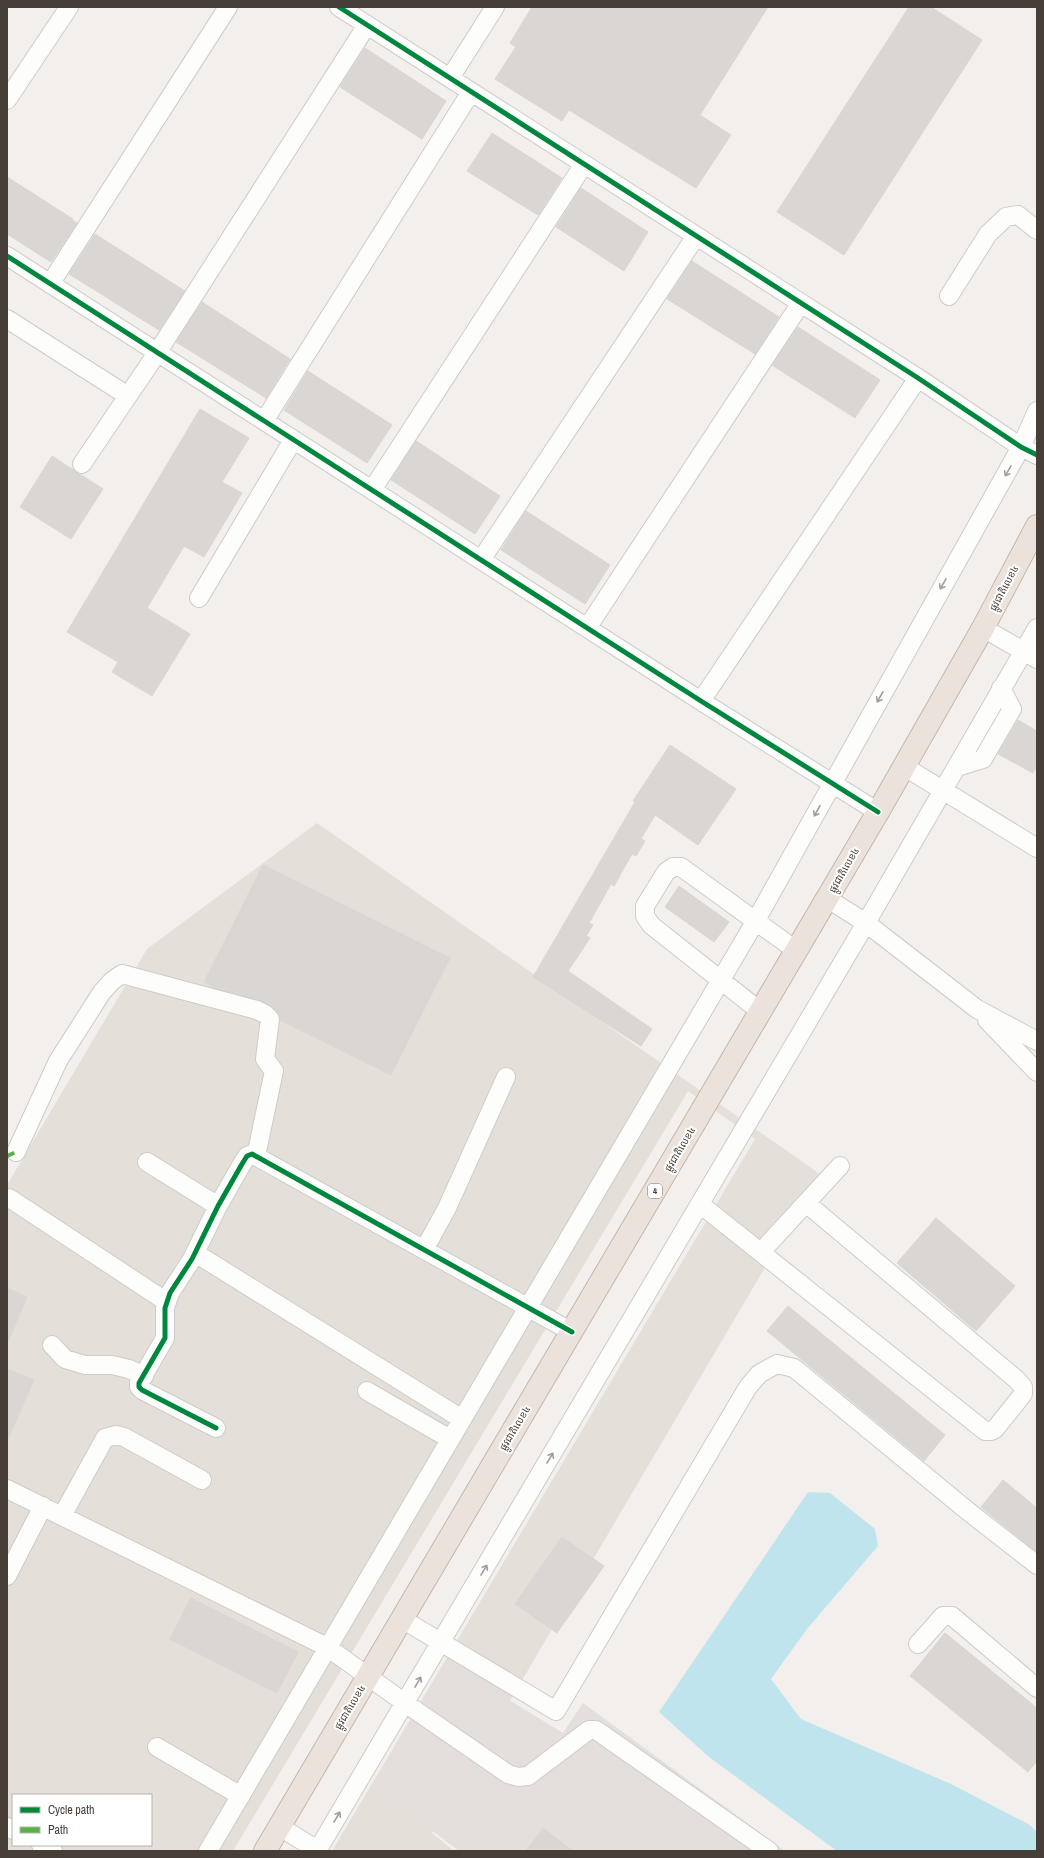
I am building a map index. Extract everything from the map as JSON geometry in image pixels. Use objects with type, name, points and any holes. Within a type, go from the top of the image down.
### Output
[{"type":"highway","name":"ផ្លូវជាតិលេខ៤","points":[[265,1851],[905,767],[983,628],[1037,526]]},
{"type":"street","points":[[7,100],[69,7]]},
{"type":"street","points":[[50,284],[228,7]]},
{"type":"street","points":[[339,7],[802,303],[1029,451]]},
{"type":"street","points":[[450,78],[495,7]]},
{"type":"street","points":[[82,464],[158,353],[366,25]]},
{"type":"street","points":[[264,421],[471,92]]},
{"type":"street","points":[[372,490],[584,164]]},
{"type":"street","points":[[949,296],[988,234],[1006,217],[1018,216],[1037,230]]},
{"type":"street","points":[[481,560],[696,236]]},
{"type":"street","points":[[7,256],[701,701],[878,812]]},
{"type":"street","points":[[587,628],[802,303]]},
{"type":"street","points":[[7,321],[128,396]]},
{"type":"street","points":[[701,701],[918,378]]},
{"type":"street","points":[[208,1851],[755,922],[832,783],[1029,451],[1037,411]]},
{"type":"street","points":[[199,598],[293,440]]},
{"type":"street","points":[[983,628],[1031,655]]},
{"type":"street","points":[[280,1827],[318,1851],[866,924],[957,767],[983,759],[1012,709],[1001,688],[1031,655],[1037,628]]},
{"type":"street","points":[[905,767],[1037,848]]},
{"type":"street","points":[[761,1012],[651,925],[645,916],[645,906],[666,872],[673,868],[680,867],[797,951]]},
{"type":"street","points":[[828,899],[866,924],[976,1009],[1037,1072]]},
{"type":"street","points":[[16,1152],[58,1061],[102,992],[112,981],[122,974],[257,1010],[265,1014],[270,1019],[265,1059],[274,1071],[256,1156]]},
{"type":"street","points":[[976,1009],[1037,1041]]},
{"type":"street","points":[[424,1250],[447,1208],[506,1077]]},
{"type":"street","points":[[216,1428],[142,1390],[139,1383],[165,1338],[165,1308],[170,1293],[195,1253],[218,1206],[247,1156],[252,1154],[572,1332]]},
{"type":"street","points":[[147,1162],[218,1206]]},
{"type":"street","points":[[760,1252],[840,1166]]},
{"type":"street","points":[[9,1198],[167,1302]]},
{"type":"street","points":[[700,1204],[985,1431],[995,1429],[1023,1394],[1023,1387],[1016,1379],[806,1203]]},
{"type":"street","points":[[195,1253],[462,1419]]},
{"type":"street","points":[[52,1345],[65,1359],[85,1366],[112,1364],[129,1369],[144,1376]]},
{"type":"street","points":[[402,1619],[556,1711],[748,1387],[759,1374],[777,1364],[794,1368],[969,1512],[1037,1565]]},
{"type":"street","points":[[367,1391],[450,1439]]},
{"type":"street","points":[[62,1516],[105,1438],[110,1436],[124,1438],[202,1480]]},
{"type":"street","points":[[7,1488],[327,1647],[508,1774],[518,1777],[528,1776],[590,1730],[596,1730],[769,1851]]},
{"type":"street","points":[[7,1576],[43,1506]]},
{"type":"street","points":[[918,1644],[944,1616],[952,1616],[1037,1688]]},
{"type":"street","points":[[157,1747],[241,1796]]},
{"type":"street","points":[[43,1846],[53,1851]]},
{"type":"shaded area","points":[[317,823],[820,1174],[432,1833],[454,1851],[332,1851],[755,1139],[688,1091],[233,1851],[7,1851],[7,1185],[147,949]]},
{"type":"shaded area","points":[[449,1663],[563,1733],[583,1703],[785,1851],[459,1851],[374,1787]]},
{"type":"water","points":[[808,1492],[830,1493],[875,1529],[878,1546],[807,1629],[771,1679],[801,1719],[951,1784],[1030,1825],[1037,1832],[1037,1851],[837,1851],[709,1757],[659,1712]]},
{"type":"building","points":[[532,7],[768,7],[700,115],[731,135],[696,188],[569,110],[562,121],[495,79],[516,47],[510,43]]},
{"type":"building","points":[[909,7],[931,7],[982,40],[844,255],[777,212]]},
{"type":"building","points":[[365,48],[446,101],[422,139],[340,87]]},
{"type":"building","points":[[492,133],[562,178],[538,215],[467,171]]},
{"type":"building","points":[[7,177],[77,223],[51,262],[7,234]]},
{"type":"building","points":[[581,188],[648,232],[624,271],[556,227]]},
{"type":"building","points":[[95,234],[185,291],[159,330],[69,274]]},
{"type":"building","points":[[692,261],[779,317],[755,354],[667,299]]},
{"type":"building","points":[[202,302],[290,359],[266,398],[176,342]]},
{"type":"building","points":[[798,327],[880,380],[855,418],[772,365]]},
{"type":"building","points":[[308,371],[392,425],[367,463],[284,410]]},
{"type":"building","points":[[200,409],[249,438],[222,482],[242,493],[204,557],[184,546],[147,608],[190,634],[152,696],[112,672],[118,662],[67,632]]},
{"type":"building","points":[[416,441],[500,496],[475,534],[391,480]]},
{"type":"building","points":[[52,456],[103,489],[71,539],[20,507]]},
{"type":"building","points":[[526,511],[610,565],[585,604],[501,550]]},
{"type":"building","points":[[1018,720],[1037,731],[1037,766],[1033,773],[998,754]]},
{"type":"building","points":[[670,745],[736,789],[698,845],[655,815],[641,839],[645,841],[636,856],[632,854],[614,886],[611,884],[589,923],[593,925],[586,936],[590,938],[568,971],[652,1029],[641,1046],[533,977],[635,802],[633,801]]},
{"type":"building","points":[[263,865],[450,958],[391,1075],[280,1020],[277,1012],[270,1005],[262,1001],[218,989],[204,982]]},
{"type":"building","points":[[679,886],[729,922],[714,942],[665,907]]},
{"type":"building","points":[[936,1218],[1015,1286],[976,1331],[897,1263]]},
{"type":"building","points":[[7,1288],[27,1297],[7,1344]]},
{"type":"building","points":[[788,1306],[945,1435],[924,1461],[767,1331]]},
{"type":"building","points":[[7,1369],[34,1380],[7,1441]]},
{"type":"building","points":[[1003,1480],[1037,1508],[1037,1552],[981,1507]]},
{"type":"building","points":[[562,1537],[604,1566],[557,1633],[515,1604]]},
{"type":"building","points":[[191,1598],[298,1652],[277,1693],[170,1639]]},
{"type":"building","points":[[945,1633],[1037,1708],[1037,1761],[1028,1772],[910,1676]]},
{"type":"building","points":[[543,1828],[573,1851],[526,1851]]},
{"type":"marked path","points":[[7,1156],[16,1152]]},
{"type":"cycle path","points":[[339,7],[918,378],[1021,447],[1037,455]]},
{"type":"cycle path","points":[[7,256],[701,701],[878,812]]},
{"type":"cycle path","points":[[216,1428],[142,1390],[139,1387],[139,1383],[165,1338],[165,1308],[170,1293],[192,1259],[218,1206],[242,1164],[247,1156],[252,1154],[572,1332]]}]
